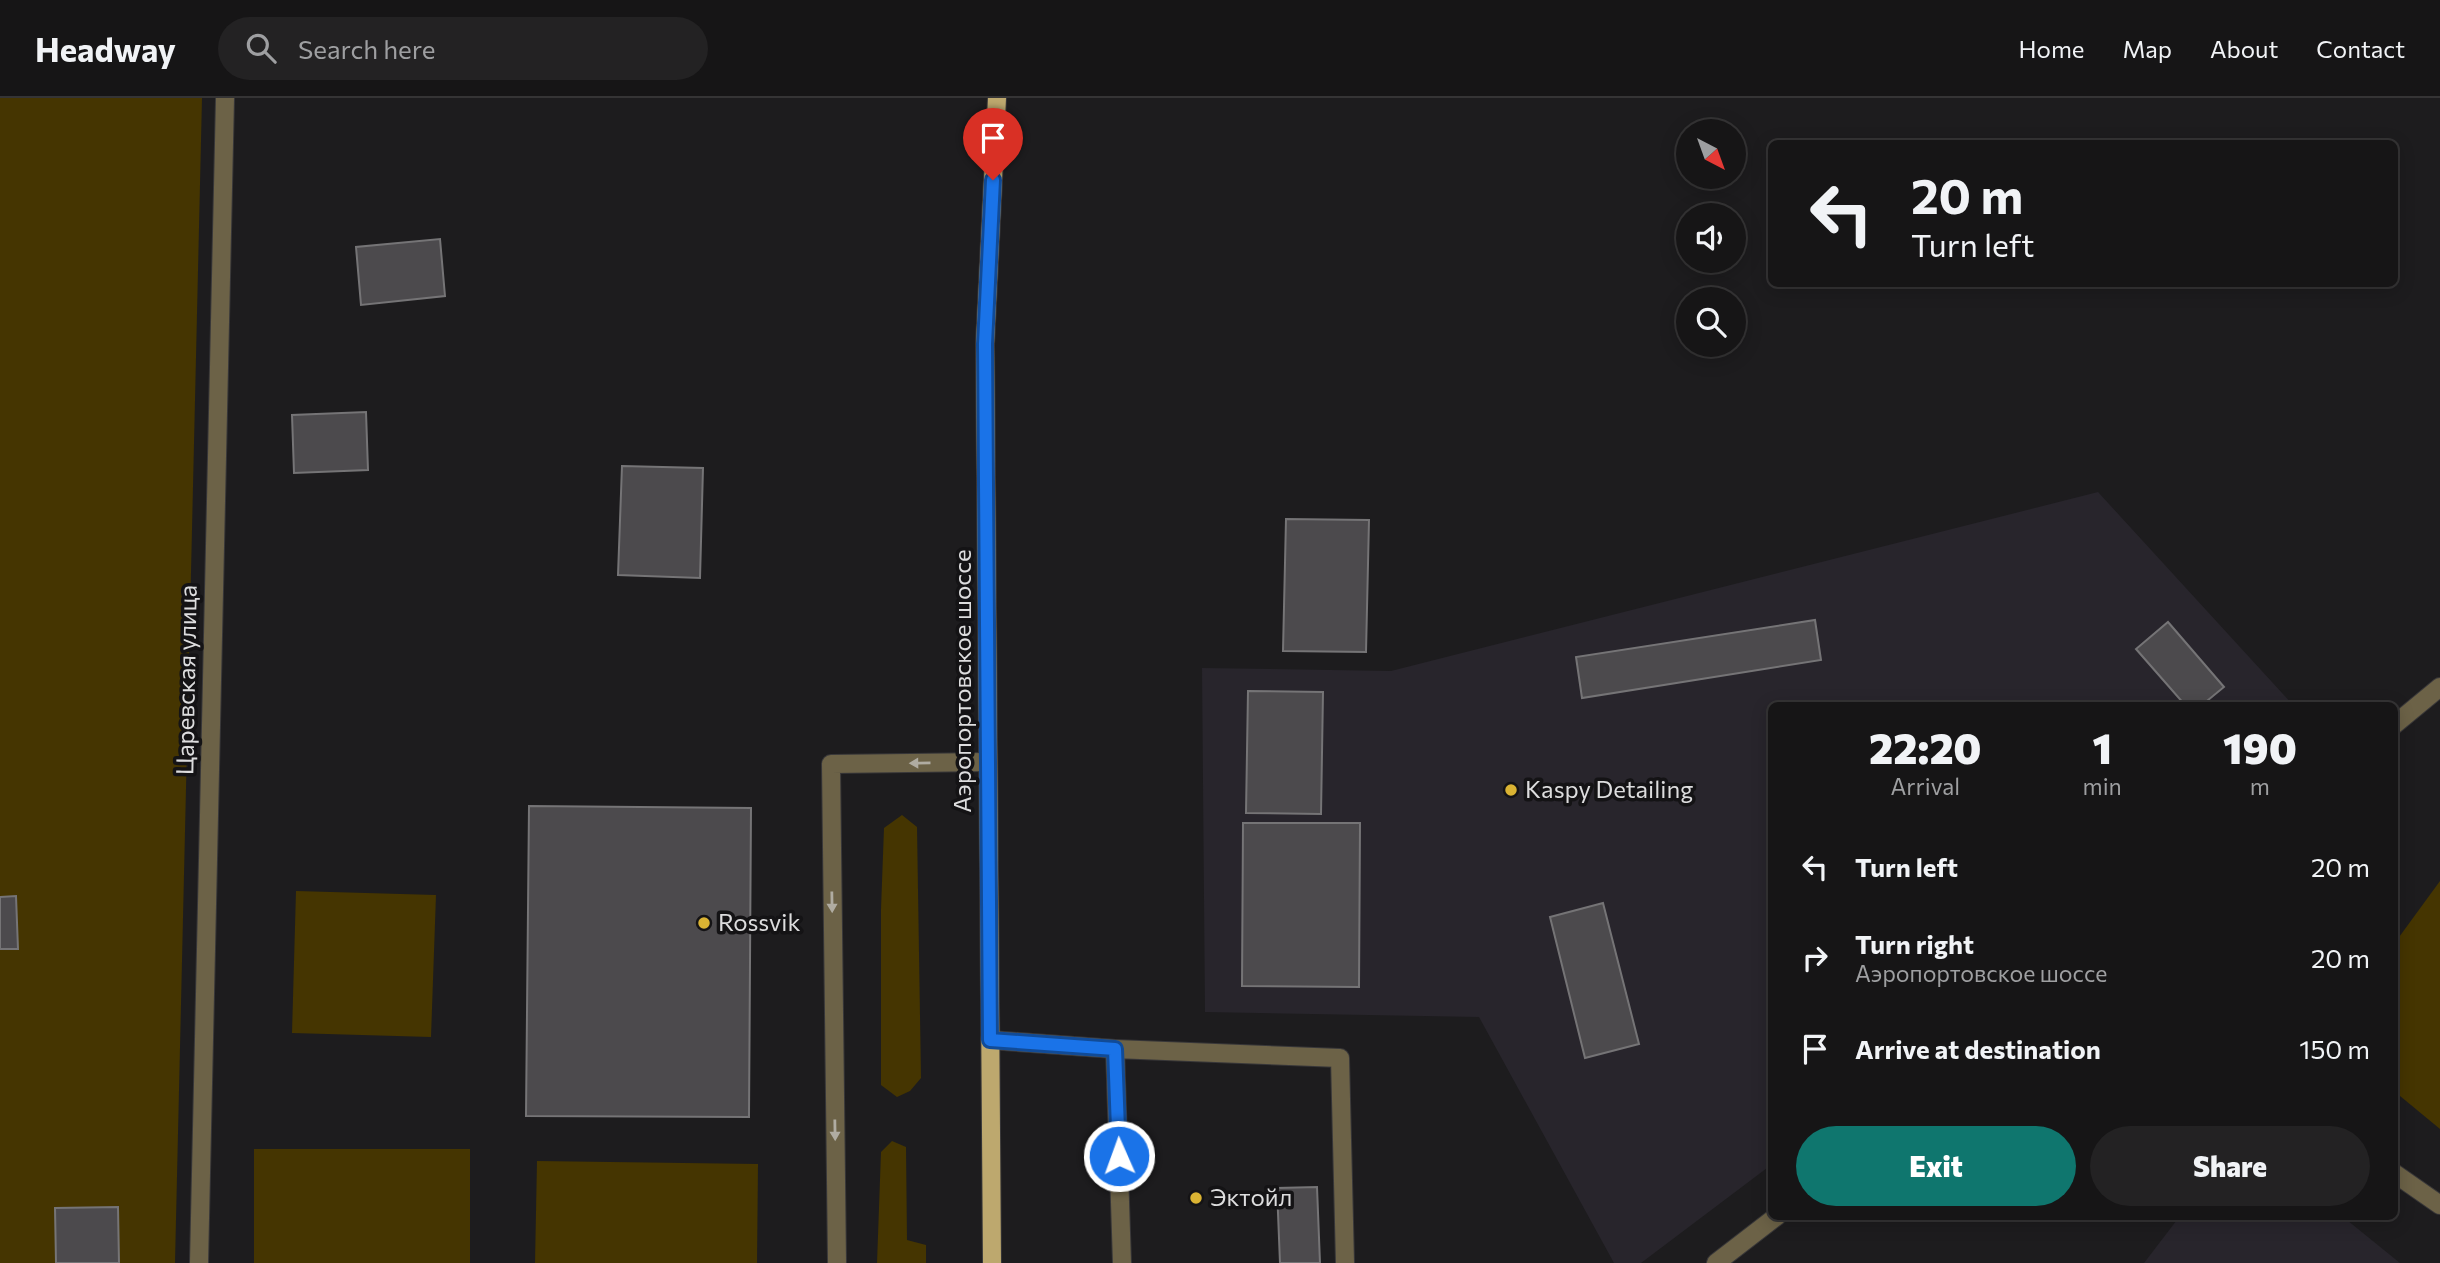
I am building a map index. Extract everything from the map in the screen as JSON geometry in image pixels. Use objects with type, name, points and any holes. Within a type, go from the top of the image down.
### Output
[{"type":"main road","name":"Аэропортовское шоссе","points":[[992,1263],[985,344],[997,98]]},
{"type":"street","name":"Царевская улица","points":[[199,1263],[225,98]]},
{"type":"street","points":[[2398,722],[2440,687]]},
{"type":"street","points":[[837,1263],[831,764],[988,762]]},
{"type":"street","points":[[990,1040],[1115,1049],[1340,1058],[1345,1263]]},
{"type":"street","points":[[1115,1049],[1122,1263]]},
{"type":"street","points":[[2398,1176],[2440,1205]]},
{"type":"street","points":[[1716,1263],[1772,1220]]},
{"type":"shaded area","points":[[0,98],[202,98],[175,1263],[0,1263]]},
{"type":"shaded area","points":[[2098,492],[2290,702],[1768,702],[1768,1167],[1641,1263],[1614,1263],[1479,1017],[1205,1012],[1202,668],[1391,671]]},
{"type":"shaded area","points":[[902,815],[917,827],[921,1078],[910,1091],[897,1097],[881,1085],[881,909],[884,828]]},
{"type":"shaded area","points":[[2440,881],[2440,1129],[2398,1094],[2398,939]]},
{"type":"shaded area","points":[[296,891],[436,895],[431,1037],[292,1033]]},
{"type":"shaded area","points":[[892,1141],[906,1147],[907,1240],[926,1245],[926,1263],[877,1263],[881,1152]]},
{"type":"shaded area","points":[[254,1149],[470,1149],[470,1263],[254,1263]]},
{"type":"shaded area","points":[[537,1161],[758,1164],[757,1263],[535,1263]]},
{"type":"shaded area","points":[[2177,1220],[2347,1220],[2400,1263],[2144,1263]]},
{"type":"building","points":[[440,239],[445,296],[361,305],[356,247]]},
{"type":"building","points":[[366,412],[368,470],[294,473],[292,415]]},
{"type":"building","points":[[622,466],[703,468],[700,578],[618,575]]},
{"type":"building","points":[[1286,519],[1369,520],[1366,652],[1283,651]]},
{"type":"building","points":[[1815,620],[1821,660],[1582,698],[1576,657]]},
{"type":"building","points":[[2168,622],[2224,687],[2206,702],[2182,702],[2136,649]]},
{"type":"building","points":[[1248,691],[1323,692],[1321,814],[1246,813]]},
{"type":"building","points":[[529,806],[751,808],[749,1117],[526,1116]]},
{"type":"building","points":[[1243,823],[1360,823],[1359,987],[1242,986]]},
{"type":"building","points":[[16,896],[18,949],[0,949],[0,897]]},
{"type":"building","points":[[1603,903],[1639,1044],[1585,1058],[1550,917]]},
{"type":"building","points":[[1317,1187],[1320,1263],[1280,1263],[1277,1188]]},
{"type":"building","points":[[118,1207],[119,1263],[56,1263],[55,1208]]},
{"type":"place","name":"Kaspy Detailing","points":[[1511,790]]},
{"type":"place","name":"Rossvik","points":[[704,923]]},
{"type":"place","name":"Эктойл","points":[[1196,1198]]},
{"type":"route","points":[[993,180],[985,344],[990,1040],[1115,1049],[1119,1156]]}]
